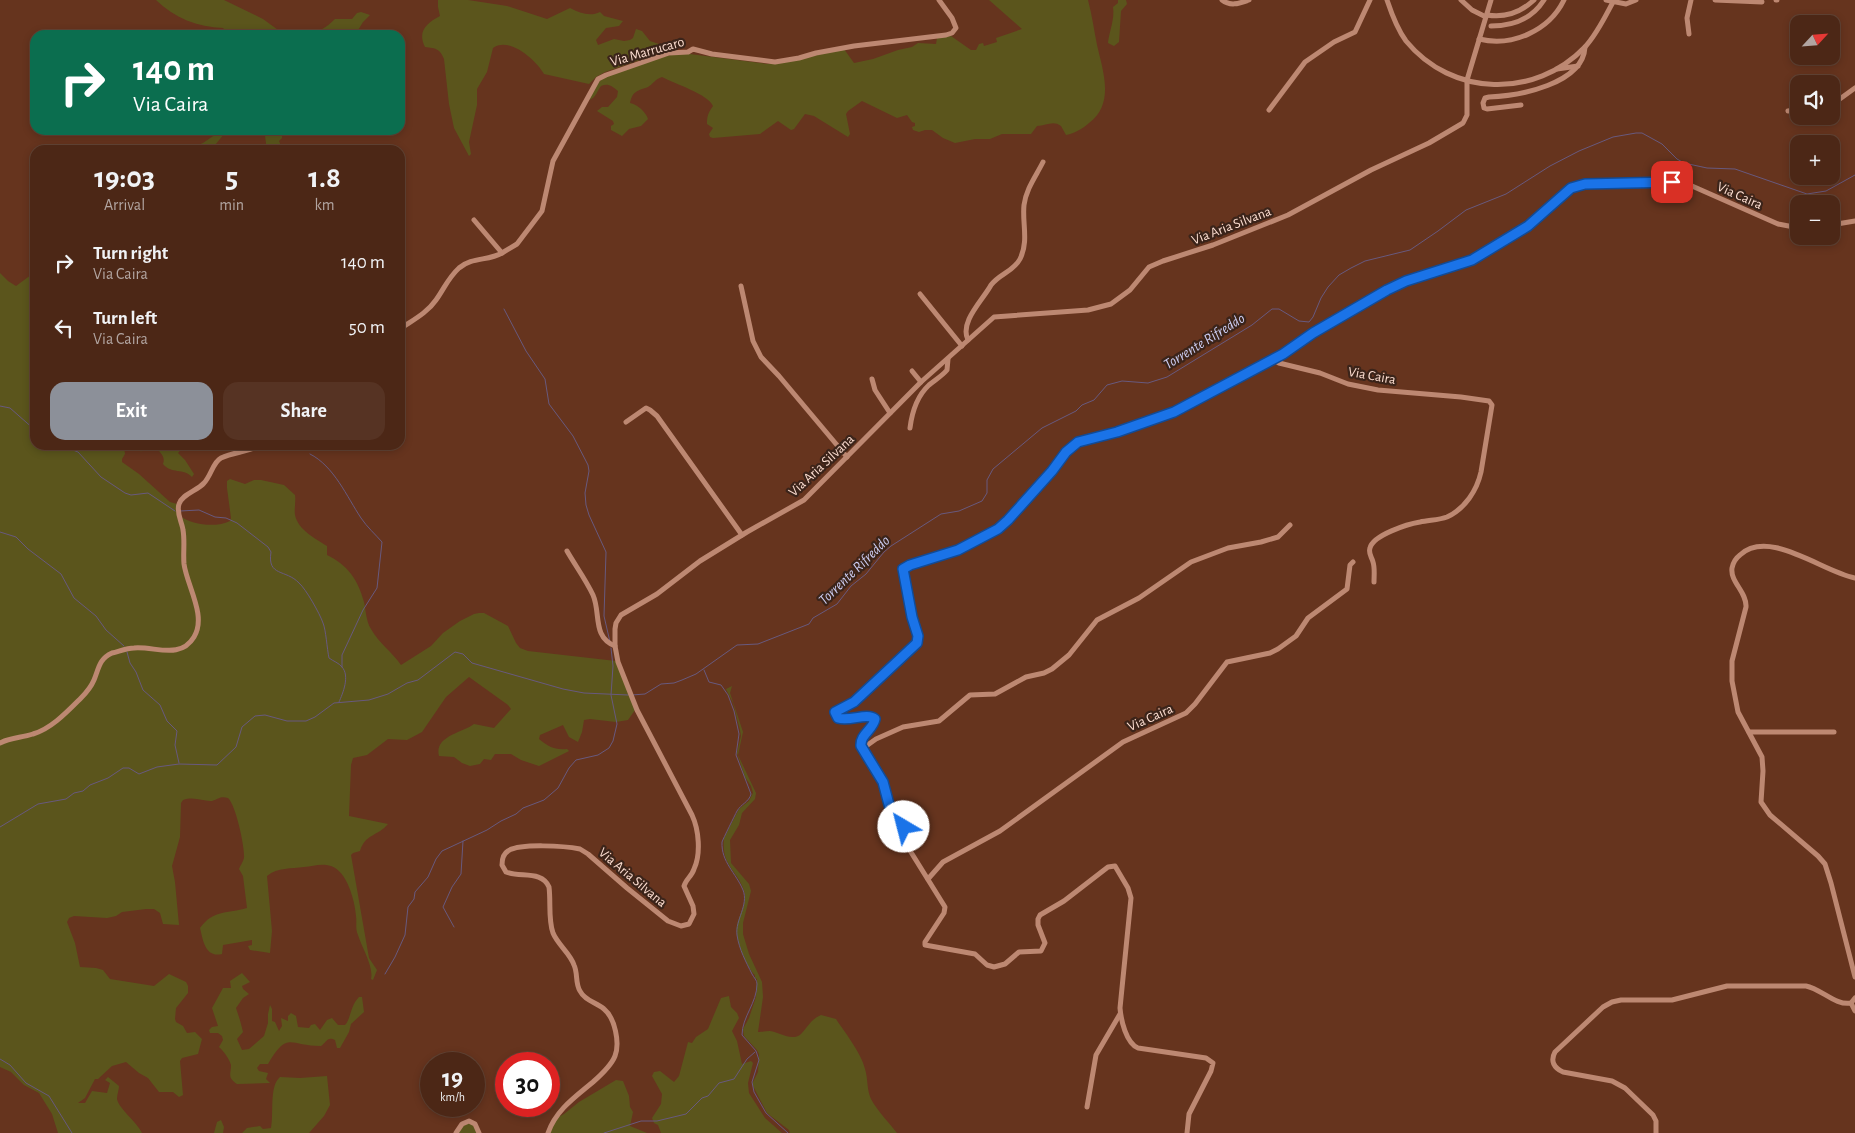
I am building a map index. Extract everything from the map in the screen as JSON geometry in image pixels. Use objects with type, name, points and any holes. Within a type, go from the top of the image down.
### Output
[{"type":"street","name":"Via Marrucaro","points":[[405,325],[427,310],[437,299],[446,281],[460,267],[474,260],[496,256],[517,244],[542,211],[553,161],[598,79],[618,70],[669,53],[688,52],[694,49],[712,54],[775,62],[854,46],[946,35],[952,33],[956,28],[939,0]]},
{"type":"street","points":[[1222,0],[1226,3],[1237,4],[1249,0]]},
{"type":"street","points":[[1269,110],[1305,62],[1334,42],[1355,32],[1370,0]]},
{"type":"street","points":[[1387,0],[1393,19],[1406,41],[1440,69],[1484,85],[1499,86],[1531,80],[1556,68],[1585,46],[1613,2]]},
{"type":"street","points":[[1460,0],[1472,10],[1486,16],[1512,14],[1525,8],[1534,0]]},
{"type":"street","points":[[1468,80],[1491,0]]},
{"type":"street","points":[[1491,26],[1505,26],[1529,16],[1544,0]]},
{"type":"street","points":[[1480,38],[1506,41],[1532,33],[1552,18],[1562,0]]},
{"type":"street","points":[[1606,0],[1626,4],[1636,0]]},
{"type":"street","points":[[1689,34],[1687,18],[1691,0]]},
{"type":"street","points":[[1715,0],[1762,2]]},
{"type":"street","points":[[1521,105],[1487,109],[1484,108],[1483,100],[1489,97],[1518,94],[1541,88],[1570,74],[1579,66],[1585,46]]},
{"type":"street","points":[[1556,68],[1564,69],[1579,66]]},
{"type":"street","name":"Via Aria Silvana","points":[[548,1133],[564,1106],[601,1075],[613,1061],[617,1051],[616,1036],[613,1023],[606,1011],[585,998],[581,993],[573,962],[554,933],[547,882],[538,877],[514,875],[506,872],[502,865],[502,860],[507,851],[521,846],[580,849],[668,920],[681,926],[686,926],[691,922],[694,910],[684,886],[695,868],[698,828],[637,710],[622,672],[615,646],[616,623],[623,613],[656,594],[700,561],[804,500],[921,382],[994,317],[1088,310],[1111,304],[1130,290],[1149,267],[1213,245],[1288,215],[1371,170],[1429,144],[1463,123],[1467,115],[1468,80]]},
{"type":"street","points":[[1840,99],[1855,88]]},
{"type":"street","points":[[968,340],[966,330],[970,319],[991,285],[1019,261],[1026,233],[1024,205],[1026,194],[1043,162]]},
{"type":"street","name":"Via Caira","points":[[862,749],[861,740],[875,723],[875,719],[868,716],[844,720],[838,718],[835,712],[854,702],[917,643],[918,636],[912,617],[903,569],[958,550],[998,529],[1052,471],[1066,452],[1078,442],[1117,432],[1174,412],[1272,359],[1387,290],[1406,281],[1466,263],[1478,257],[1528,226],[1567,191],[1579,185],[1683,183],[1778,224],[1790,226]]},
{"type":"street","points":[[474,220],[502,253]]},
{"type":"street","points":[[1840,224],[1855,221]]},
{"type":"street","points":[[741,286],[754,341],[762,357],[847,457]]},
{"type":"street","points":[[920,294],[962,346]]},
{"type":"street","name":"Via Aria Silvana","points":[[910,428],[918,399],[929,385],[947,370],[948,359]]},
{"type":"street","name":"Via Caira","points":[[1272,359],[1279,364],[1320,373],[1348,384],[1378,390],[1460,396],[1489,401],[1492,405],[1479,482],[1470,498],[1464,505],[1446,517],[1418,522],[1386,533],[1375,541],[1371,545],[1369,552],[1373,562],[1374,582]]},
{"type":"street","points":[[912,371],[921,382]]},
{"type":"street","points":[[872,379],[875,390],[890,413]]},
{"type":"street","points":[[626,422],[646,408],[657,416],[742,535]]},
{"type":"street","points":[[0,743],[13,738],[34,734],[57,720],[85,694],[95,677],[100,662],[108,655],[125,649],[136,648],[174,651],[183,648],[191,640],[196,632],[198,616],[184,566],[184,534],[178,513],[179,504],[184,497],[204,483],[220,458],[250,450]]},
{"type":"street","points":[[1187,1133],[1189,1114],[1213,1068],[1212,1062],[1206,1058],[1136,1047],[1129,1040],[1120,1014],[1131,901],[1130,891],[1115,866],[1108,867],[1064,901],[1040,915],[1038,925],[1045,943],[1042,951],[1019,952],[1008,962],[998,967],[987,965],[975,954],[926,945],[925,942],[945,909],[942,900],[934,891],[909,849],[903,825],[891,812],[883,782],[862,749],[876,739],[903,727],[939,721],[970,695],[995,694],[1026,677],[1044,673],[1069,655],[1103,615],[1139,598],[1191,562],[1228,548],[1278,537],[1290,525]]},
{"type":"street","points":[[1855,578],[1837,574],[1778,548],[1756,547],[1742,553],[1737,558],[1732,570],[1746,602],[1732,661],[1732,681],[1738,712],[1762,756],[1761,798],[1764,807],[1770,815],[1818,856],[1828,870],[1855,978]]},
{"type":"street","name":"Via Aria Silvana","points":[[567,551],[594,596],[597,624],[609,644],[615,646]]},
{"type":"street","name":"Via Caira","points":[[928,879],[943,862],[1000,831],[1123,742],[1186,713],[1196,704],[1227,662],[1270,653],[1284,645],[1296,636],[1308,618],[1347,589],[1350,565],[1353,562]]},
{"type":"street","points":[[1748,732],[1834,732]]},
{"type":"street","points":[[1656,1133],[1656,1121],[1653,1114],[1619,1084],[1604,1078],[1563,1072],[1558,1070],[1553,1063],[1555,1052],[1603,1007],[1621,1000],[1678,999],[1721,986],[1806,986],[1817,989],[1840,1002],[1847,1004],[1853,1001],[1855,1011]]},
{"type":"street","points":[[1087,1107],[1096,1055],[1120,1014]]},
{"type":"street","points":[[456,1133],[462,1124],[469,1121],[475,1124],[479,1133]]},
{"type":"shaded area","points":[[156,0],[224,0],[263,19],[278,30],[225,30],[223,28],[205,26],[179,17]]},
{"type":"shaded area","points":[[438,0],[468,0],[507,6],[547,19],[570,8],[581,13],[600,12],[604,16],[623,21],[619,26],[606,28],[596,40],[598,45],[614,39],[630,40],[633,38],[636,29],[642,31],[650,41],[677,50],[666,51],[605,72],[589,84],[544,74],[529,56],[514,47],[499,45],[493,48],[487,72],[477,89],[477,105],[469,142],[471,154],[469,156],[454,128],[449,104],[444,59],[439,51],[425,47],[422,36],[427,25],[440,16]]},
{"type":"shaded area","points":[[989,0],[1088,0],[1104,76],[1105,97],[1097,115],[1081,129],[1066,135],[1061,126],[1052,123],[1037,126],[1031,134],[1002,134],[990,139],[975,139],[955,143],[943,138],[932,130],[919,132],[913,130],[912,127],[915,126],[915,123],[907,115],[897,118],[862,101],[846,114],[850,134],[848,137],[814,116],[805,114],[794,129],[791,130],[778,121],[760,134],[713,138],[709,134],[713,128],[707,124],[708,115],[713,106],[710,102],[698,93],[662,77],[648,87],[636,92],[633,96],[630,103],[641,109],[648,119],[641,126],[629,129],[622,136],[611,130],[611,126],[614,124],[613,121],[597,111],[602,107],[608,107],[617,97],[618,91],[610,85],[603,85],[593,98],[589,100],[597,84],[607,76],[640,64],[682,53],[767,64],[844,49],[854,63],[912,47],[918,43],[936,44],[937,38],[951,36],[971,50],[976,50],[979,44],[983,43],[984,46],[997,42],[996,38],[1022,29]]},
{"type":"shaded area","points":[[1118,0],[1126,0],[1127,4],[1121,11],[1119,42],[1114,46],[1108,43],[1113,7],[1118,3]]},
{"type":"shaded area","points":[[361,12],[370,15],[358,30],[319,30],[329,25],[335,19],[352,19],[357,13]]},
{"type":"shaded area","points":[[215,135],[223,135],[215,145],[198,145]]},
{"type":"shaded area","points":[[265,135],[282,135],[279,141],[281,145],[266,144]]},
{"type":"shaded area","points":[[0,273],[16,286],[30,276],[30,450],[124,450],[122,462],[139,474],[170,502],[177,504],[180,516],[191,522],[211,525],[230,521],[227,481],[230,479],[245,484],[254,480],[261,480],[284,485],[295,495],[295,515],[300,525],[308,534],[327,546],[327,555],[341,563],[351,574],[362,594],[369,626],[401,665],[431,646],[443,633],[460,621],[474,614],[484,613],[508,626],[520,648],[528,651],[616,661],[635,710],[628,720],[616,722],[584,720],[578,742],[569,737],[563,725],[540,735],[539,739],[549,746],[569,751],[539,766],[521,760],[511,754],[495,754],[491,760],[484,759],[480,764],[470,766],[454,757],[439,756],[441,744],[445,739],[474,724],[494,728],[511,709],[469,677],[446,697],[422,732],[407,740],[388,739],[367,755],[353,758],[351,765],[349,816],[388,824],[368,838],[360,851],[351,855],[369,958],[377,970],[373,980],[371,979],[369,963],[357,933],[355,910],[349,887],[342,874],[337,869],[328,865],[285,869],[267,876],[272,931],[270,953],[250,950],[248,946],[252,945],[252,940],[223,945],[222,954],[216,955],[208,951],[200,928],[205,922],[221,913],[247,908],[243,876],[239,869],[244,858],[243,845],[237,817],[228,798],[212,801],[183,800],[181,803],[180,837],[172,866],[179,925],[163,924],[160,913],[154,909],[122,912],[107,918],[74,916],[69,918],[67,922],[75,943],[80,967],[103,970],[110,979],[154,986],[169,974],[186,982],[188,986],[188,993],[176,1008],[175,1019],[176,1022],[183,1026],[187,1033],[195,1032],[202,1039],[198,1054],[182,1058],[180,1061],[183,1095],[179,1097],[173,1092],[159,1092],[148,1078],[126,1062],[112,1066],[98,1079],[95,1079],[85,1098],[78,1103],[85,1103],[92,1091],[107,1093],[110,1083],[105,1080],[108,1077],[119,1086],[118,1103],[142,1133],[58,1133],[52,1114],[39,1093],[24,1085],[11,1072],[0,1067]]},
{"type":"shaded area","points":[[158,450],[181,450],[178,453],[194,474],[192,477],[189,474],[166,467],[163,464],[164,459]]},
{"type":"shaded area","points":[[732,686],[730,693],[743,732],[738,755],[756,793],[755,799],[742,813],[739,825],[730,840],[731,863],[749,884],[751,891],[743,923],[743,934],[749,954],[762,982],[763,997],[758,1032],[770,1031],[794,1037],[801,1034],[812,1021],[821,1015],[836,1019],[861,1059],[871,1099],[897,1133],[790,1133],[789,1130],[767,1113],[752,1084],[758,1072],[759,1054],[744,1036],[743,1029],[756,997],[757,979],[745,959],[737,937],[737,925],[745,895],[738,878],[727,862],[724,848],[724,838],[739,809],[749,801],[753,793],[737,753],[741,736],[740,730],[733,703],[726,689]]},
{"type":"shaded area","points":[[242,973],[250,982],[242,986],[249,994],[243,998],[236,1008],[243,1032],[237,1039],[242,1050],[249,1049],[264,1036],[270,1005],[272,1021],[275,1022],[279,1031],[282,1026],[281,1018],[288,1021],[288,1016],[291,1013],[296,1016],[298,1027],[309,1028],[315,1024],[320,1030],[327,1020],[332,1018],[338,1025],[345,1025],[359,997],[362,997],[364,1012],[351,1024],[349,1032],[340,1048],[337,1048],[335,1040],[332,1039],[328,1039],[321,1046],[285,1043],[268,1064],[260,1064],[257,1068],[259,1071],[268,1073],[266,1079],[270,1083],[237,1084],[231,1078],[229,1060],[219,1047],[223,1040],[222,1036],[218,1033],[210,1033],[209,1030],[212,1027],[218,1026],[212,1008],[223,988],[231,988],[230,981]]},
{"type":"shaded area","points":[[729,996],[731,1007],[739,1018],[732,1031],[737,1041],[742,1064],[751,1061],[753,1063],[748,1083],[749,1093],[765,1118],[782,1133],[661,1133],[658,1125],[654,1123],[652,1118],[661,1104],[662,1094],[652,1076],[654,1072],[660,1071],[674,1082],[679,1076],[688,1042],[692,1043],[696,1037],[708,1029],[721,998]]},
{"type":"shaded area","points":[[327,1076],[330,1105],[324,1116],[309,1133],[242,1133],[247,1128],[260,1126],[263,1129],[271,1128],[274,1087],[280,1077]]},
{"type":"shaded area","points":[[616,1080],[623,1081],[633,1112],[630,1126],[647,1133],[550,1133],[557,1118],[579,1102]]},
{"type":"shaded area","points":[[221,1120],[224,1127],[223,1133],[214,1133],[217,1122]]},
{"type":"shaded area","points":[[467,1123],[473,1125],[477,1133],[458,1133],[460,1128]]},
{"type":"waterway","name":"Torrente Rifreddo","points":[[632,695],[645,694],[661,684],[674,683],[696,674],[737,645],[758,644],[809,624],[813,618],[837,604],[851,586],[866,574],[891,546],[941,514],[959,511],[982,501],[987,493],[987,480],[993,469],[1042,428],[1094,400],[1107,385],[1122,381],[1148,383],[1167,377],[1252,325],[1272,309],[1279,309],[1299,321],[1309,322],[1328,287],[1339,275],[1365,261],[1410,250],[1466,210],[1506,194],[1550,166],[1579,151],[1613,137],[1642,133],[1662,144],[1677,159],[1684,163],[1707,168],[1735,169],[1807,194],[1826,191],[1855,175]]},
{"type":"waterway","points":[[504,309],[526,351],[545,379],[549,404],[573,436],[588,465],[589,471],[585,493],[586,505],[606,552],[604,616],[610,642]]},
{"type":"waterway","points":[[0,406],[10,408],[30,426]]},
{"type":"waterway","points":[[73,450],[78,452],[101,477],[125,493],[131,495],[148,493],[175,511]]},
{"type":"waterway","points":[[310,454],[319,459],[333,474],[363,521],[382,542],[377,588],[363,610],[342,655],[342,667]]},
{"type":"waterway","points":[[180,511],[199,510],[237,523],[268,547],[271,552],[272,565],[275,569],[294,579],[302,586],[323,623],[329,658],[339,664],[344,671],[346,680],[339,702]]},
{"type":"waterway","points":[[0,532],[16,537],[28,549],[61,574],[74,598],[96,616],[106,630],[124,646]]},
{"type":"waterway","points":[[385,974],[405,935],[408,907],[414,899],[415,892],[428,877],[442,851],[487,830],[523,808],[544,800],[558,788],[569,768],[576,760],[598,755],[609,748],[613,741],[617,724],[611,695],[613,666],[611,648]]},
{"type":"waterway","points":[[127,652],[130,663],[136,672],[143,690],[160,705],[167,721],[177,731],[175,745],[179,763]]},
{"type":"waterway","name":"Torrente Rifreddo","points":[[0,827],[38,804],[66,799],[74,793],[83,791],[90,785],[108,778],[123,768],[129,768],[139,774],[157,767],[179,764],[217,765],[236,747],[242,727],[255,716],[265,715],[287,721],[306,721],[315,717],[334,703],[369,700],[388,694],[407,683],[418,680],[455,652],[463,654],[472,663],[563,689],[584,693],[628,695]]},
{"type":"waterway","points":[[704,670],[709,682],[721,685],[728,695],[739,734],[736,755],[751,794],[749,799],[737,811],[722,842],[726,861],[743,890],[744,901],[737,935],[743,955],[757,983],[755,997],[744,1022],[742,1035],[756,1051],[759,1060],[752,1082],[754,1092],[766,1113],[788,1133]]},
{"type":"waterway","points":[[454,927],[443,907],[452,887],[461,874],[463,841]]},
{"type":"waterway","points":[[604,1133],[641,1121],[657,1121],[686,1114],[702,1098],[708,1096],[719,1083],[734,1079],[747,1059],[755,1052]]},
{"type":"waterway","points":[[0,1059],[10,1065],[26,1083],[49,1096],[72,1133]]},
{"type":"route","points":[[904,827],[902,822],[891,812],[883,782],[860,743],[862,737],[876,721],[874,717],[868,716],[844,720],[838,718],[835,712],[854,702],[917,643],[918,636],[912,617],[903,569],[958,550],[998,529],[1052,471],[1066,452],[1078,442],[1136,427],[1174,412],[1283,354],[1313,333],[1387,290],[1406,281],[1472,260],[1534,222],[1571,188],[1585,184],[1672,182]]}]
